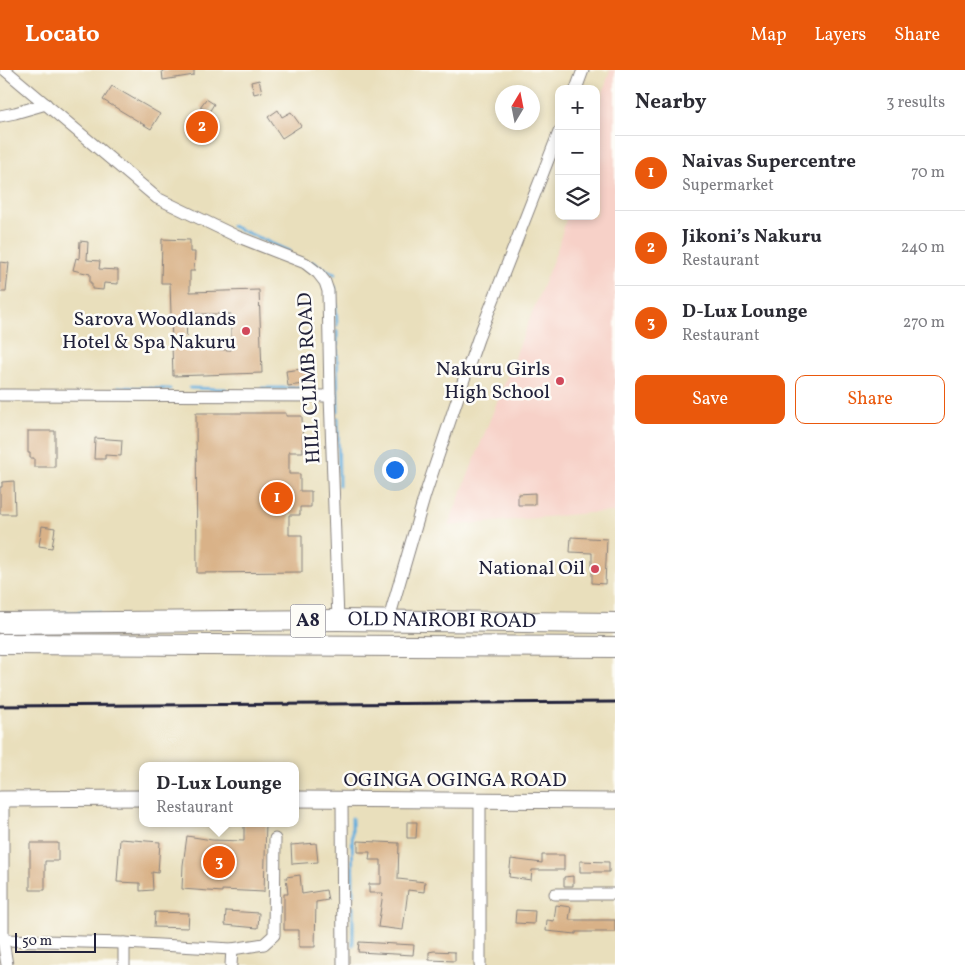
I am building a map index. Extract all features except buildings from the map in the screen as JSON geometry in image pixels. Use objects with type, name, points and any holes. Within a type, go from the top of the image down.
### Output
[{"type":"highway","name":"OLD NAIROBI ROAD","points":[[0,623],[338,620],[614,623]]},
{"type":"highway","name":"OLD NAIROBI ROAD","points":[[0,644],[614,647]]},
{"type":"street","name":"HILL CLIMB ROAD","points":[[5,70],[162,201],[228,232],[305,264],[318,273],[325,282],[328,291],[338,620]]},
{"type":"street","points":[[577,85],[583,70]]},
{"type":"street","points":[[0,116],[46,104]]},
{"type":"street","points":[[388,622],[422,503],[478,339],[555,142]]},
{"type":"street","points":[[0,395],[330,396]]},
{"type":"street","points":[[7,965],[3,940],[1,799],[139,798]]},
{"type":"street","name":"OGINGA OGINGA ROAD","points":[[299,799],[615,801]]},
{"type":"street","points":[[342,800],[343,965]]},
{"type":"street","points":[[480,801],[480,965]]},
{"type":"street","points":[[3,940],[232,948],[264,944],[274,935],[275,839]]},
{"type":"street","points":[[555,894],[615,894]]},
{"type":"street","points":[[124,943],[124,965]]},
{"type":"street","points":[[231,965],[232,948]]},
{"type":"shaded area","name":"Nakuru Girls High School","points":[[610,70],[615,70],[615,512],[448,526],[557,250],[566,220],[600,220],[600,103]]},
{"type":"waterway","points":[[232,226],[289,251]]},
{"type":"waterway","points":[[312,262],[335,274]]},
{"type":"waterway","points":[[335,287],[337,325]]},
{"type":"waterway","points":[[337,331],[338,411]]},
{"type":"waterway","points":[[119,387],[170,389]]},
{"type":"waterway","points":[[190,388],[226,389]]},
{"type":"waterway","points":[[262,388],[305,388],[314,391]]},
{"type":"waterway","points":[[338,418],[339,485]]},
{"type":"waterway","points":[[51,613],[99,612]]},
{"type":"waterway","points":[[352,818],[353,895]]},
{"type":"waterway","points":[[353,907],[353,945]]},
{"type":"railway","points":[[0,706],[615,702]]},
{"type":"place","name":"Jikoni’s Nakuru","points":[[202,127]]},
{"type":"place","name":"Sarova Woodlands Hotel & Spa Nakuru","points":[[246,331]]},
{"type":"place","name":"Nakuru Girls High School","points":[[560,381]]},
{"type":"place","name":"Naivas Supercentre","points":[[277,498]]},
{"type":"place","name":"National Oil","points":[[595,569]]},
{"type":"place","name":"D-Lux Lounge","points":[[219,862]]}]
